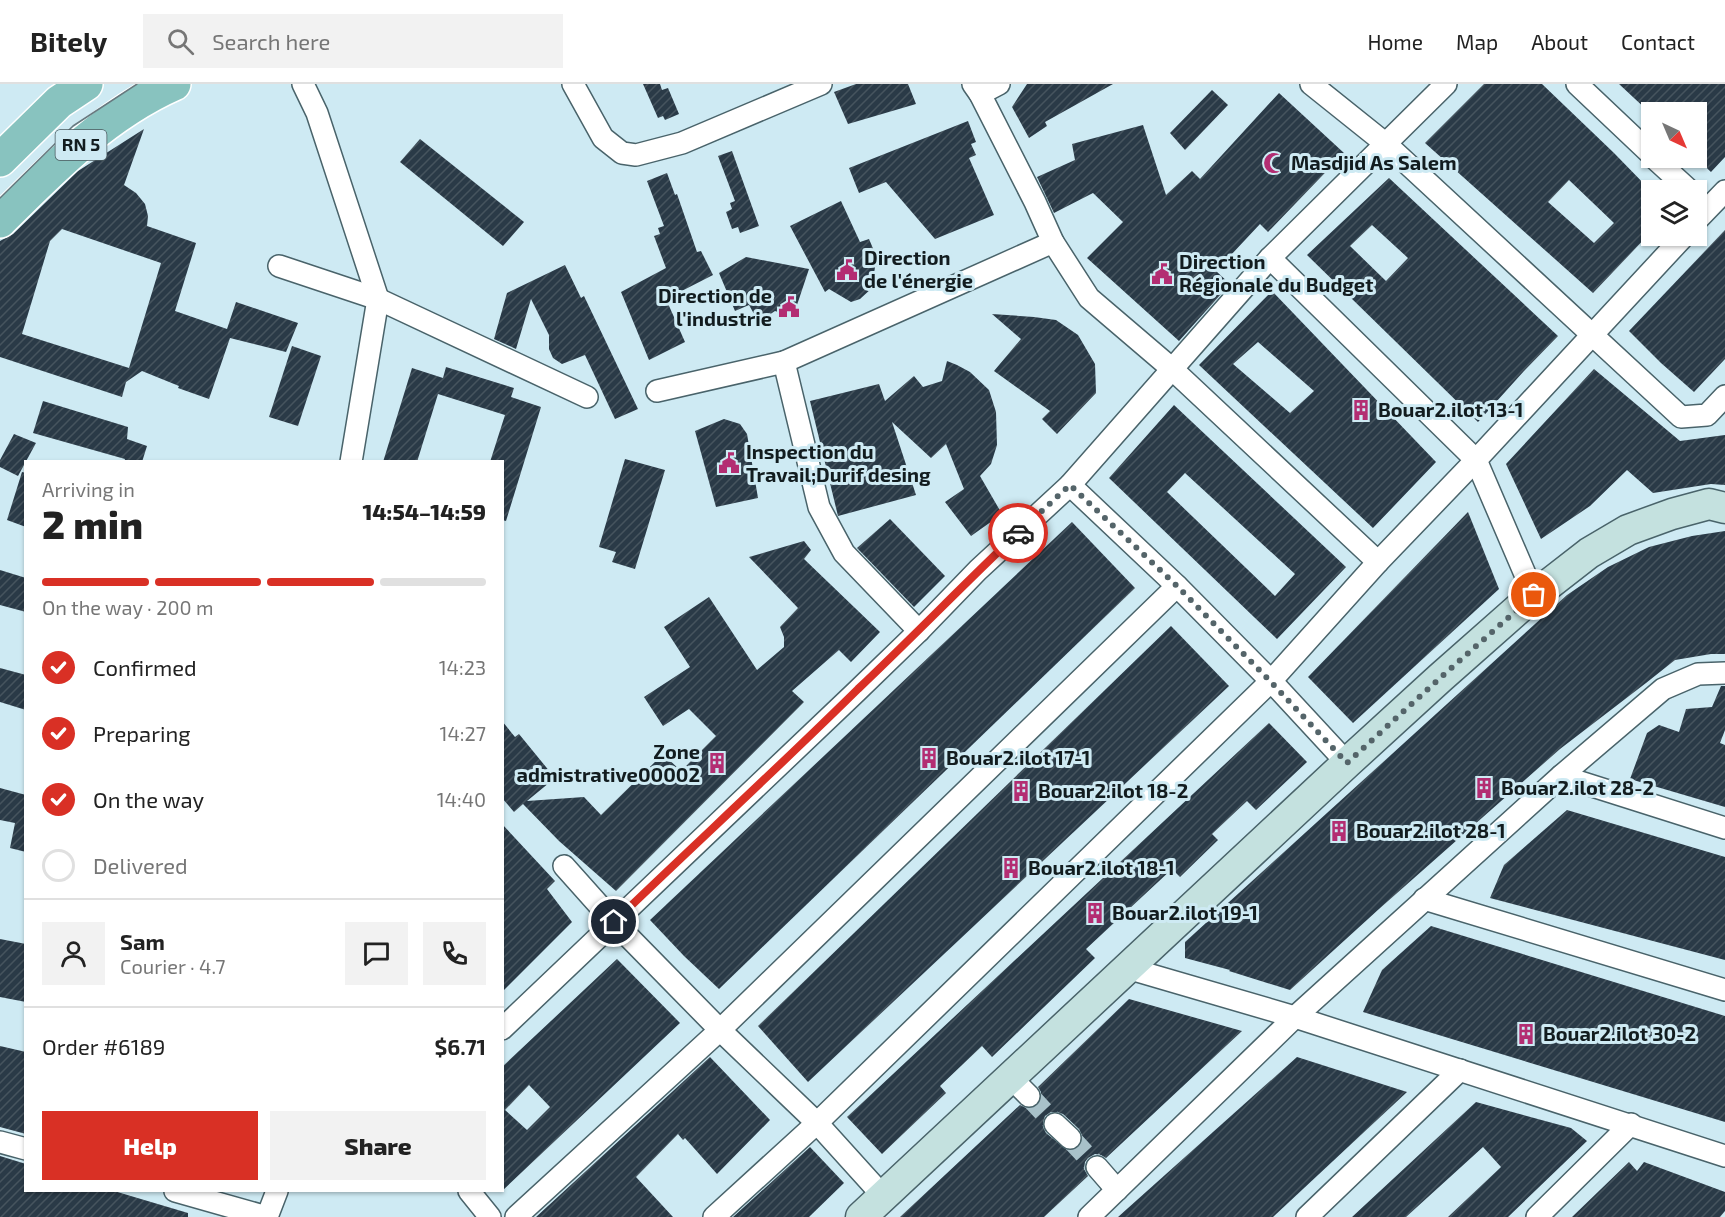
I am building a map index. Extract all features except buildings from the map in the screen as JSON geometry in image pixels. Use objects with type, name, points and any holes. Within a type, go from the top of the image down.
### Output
[{"type":"main road","name":"RN 5","points":[[2,152],[59,102],[86,84]]},
{"type":"main road","name":"RN 5","points":[[0,221],[90,137],[126,112],[174,84]]},
{"type":"street","points":[[303,84],[317,113],[378,299],[351,460]]},
{"type":"street","points":[[573,84],[603,138],[622,153],[636,155],[682,143],[821,84]]},
{"type":"street","points":[[1311,84],[1386,144],[1682,417],[1707,415],[1725,396]]},
{"type":"street","points":[[504,1027],[919,631],[978,570],[1070,485],[1270,258],[1446,84]]},
{"type":"street","points":[[1577,84],[1641,145]]},
{"type":"street","points":[[984,87],[1053,242],[1089,298],[1171,369],[1378,562]]},
{"type":"street","points":[[1666,168],[1678,180]]},
{"type":"street","points":[[1707,204],[1725,190]]},
{"type":"street","points":[[657,391],[784,362],[1053,242]]},
{"type":"street","points":[[714,1217],[817,1123],[1270,681],[1378,562],[1675,246]]},
{"type":"street","points":[[1270,258],[1476,460],[1534,595]]},
{"type":"street","points":[[279,266],[378,299],[586,397]]},
{"type":"street","points":[[784,362],[819,507],[844,553],[919,631]]},
{"type":"street","points":[[1070,485],[1177,586],[1347,763]]},
{"type":"street","points":[[861,1217],[883,1196],[1019,1086],[1127,968],[1347,763],[1534,595],[1588,553],[1628,530],[1709,504],[1725,508]]},
{"type":"street","points":[[516,1217],[720,1030],[1177,586]]},
{"type":"street","points":[[1089,1217],[1295,1017],[1561,776],[1663,689],[1698,674],[1725,673]]},
{"type":"street","points":[[1561,776],[1725,828]]},
{"type":"street","points":[[564,866],[614,922],[720,1030],[817,1123],[883,1196]]},
{"type":"street","points":[[1424,899],[1725,990]]},
{"type":"street","points":[[1127,968],[1295,1017],[1725,1156]]},
{"type":"street","points":[[1307,1217],[1460,1070]]},
{"type":"street","points":[[1538,1217],[1631,1124]]},
{"type":"street","points":[[0,1142],[24,1148]]},
{"type":"street","points":[[1096,1167],[1117,1190]]},
{"type":"street","points":[[179,1192],[267,1217],[277,1192]]},
{"type":"street","points":[[470,1192],[490,1217]]},
{"type":"tunnel","points":[[1029,1096],[1055,1124]]},
{"type":"tunnel","points":[[1070,1138],[1097,1167]]},
{"type":"tram line","points":[[0,198],[73,126],[137,84]]},
{"type":"way so far","points":[[1018,533],[1070,485],[1177,586],[1347,763],[1534,595]]},
{"type":"place","name":"Masdjid As Salem","points":[[1274,163]]},
{"type":"place","name":"Direction de l'énergie","points":[[847,270]]},
{"type":"place","name":"Direction Régionale du Budget","points":[[1162,274]]},
{"type":"place","name":"Direction de l'industrie","points":[[789,307]]},
{"type":"place","name":"Bouar2.ilot 13-1","points":[[1361,410]]},
{"type":"place","name":"Inspection du Travail;Durif desing","points":[[729,463]]},
{"type":"place","name":"Bouar2.ilot 17-1","points":[[929,758]]},
{"type":"place","name":"Zone admistrative00002","points":[[717,763]]},
{"type":"place","name":"Bouar2.ilot 28-2","points":[[1484,788]]},
{"type":"place","name":"Bouar2.ilot 18-2","points":[[1021,791]]},
{"type":"place","name":"Bouar2.ilot 28-1","points":[[1339,831]]},
{"type":"place","name":"Bouar2.ilot 18-1","points":[[1011,868]]},
{"type":"place","name":"Bouar2.ilot 19-1","points":[[1095,913]]},
{"type":"place","name":"Bouar2.ilot 30-2","points":[[1526,1034]]},
{"type":"route","points":[[614,922],[856,692],[1018,533]]}]
